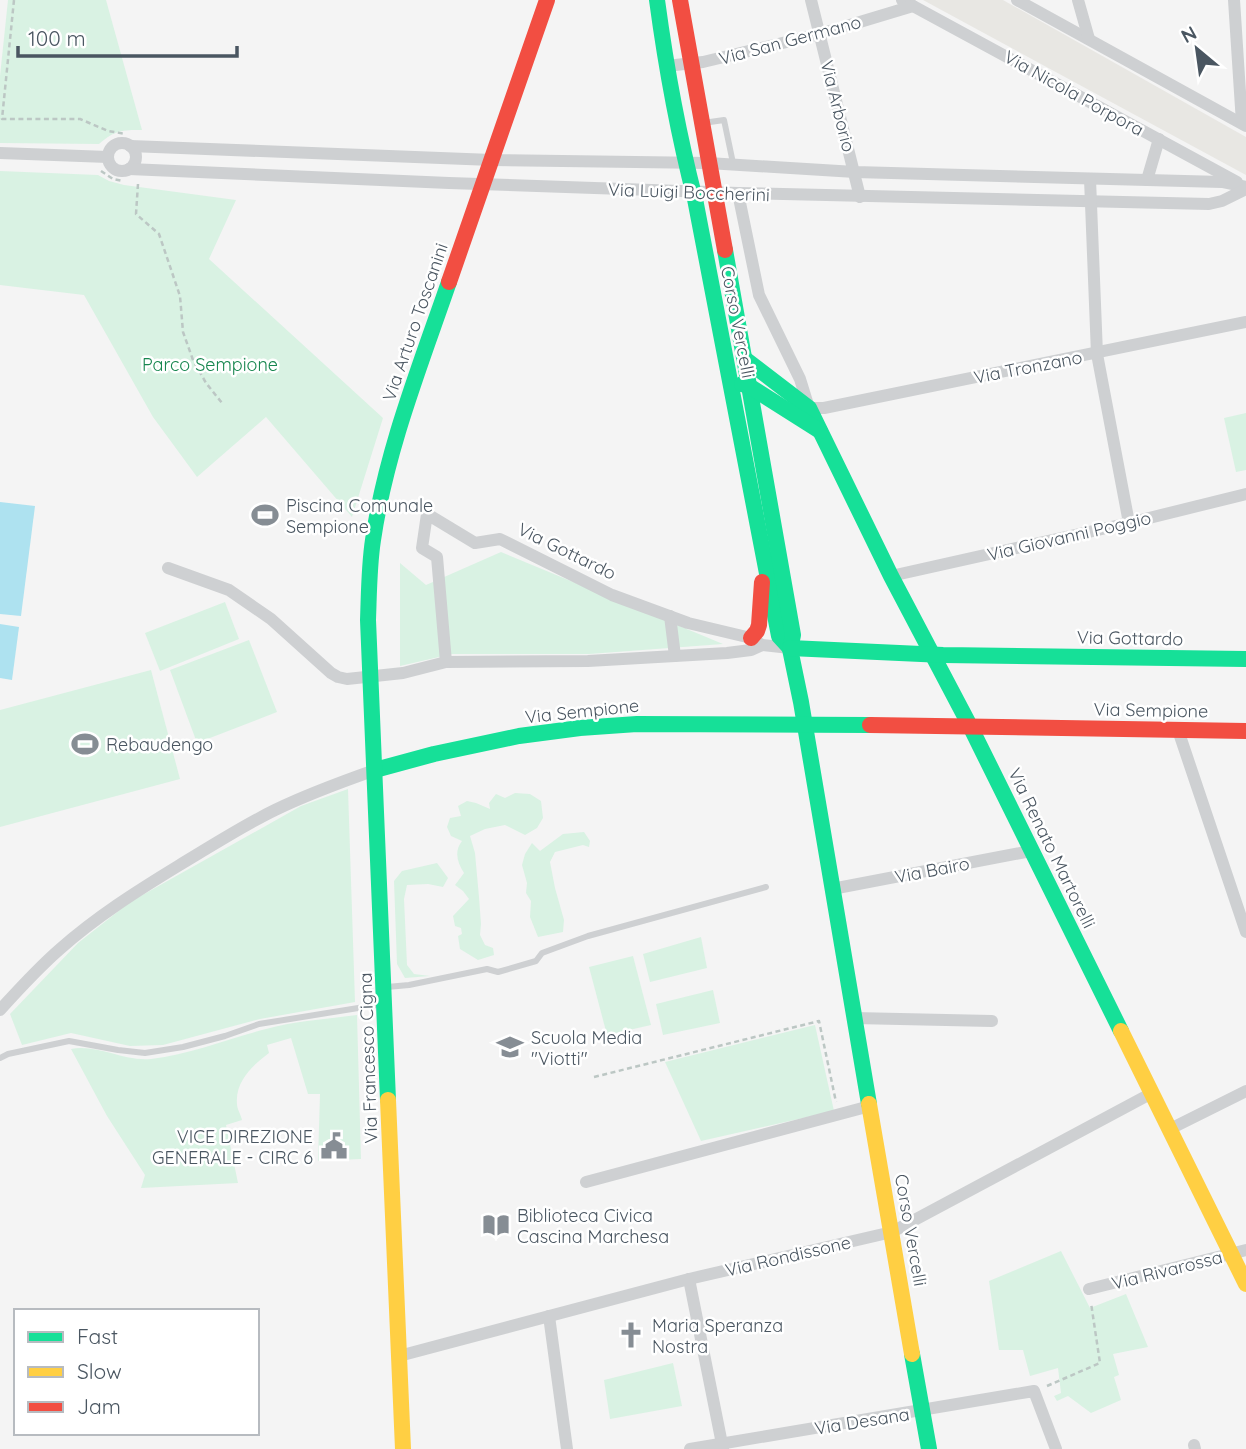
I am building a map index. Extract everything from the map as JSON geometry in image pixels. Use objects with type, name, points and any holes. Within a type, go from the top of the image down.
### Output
[{"type":"street","name":"Via Arturo Toscanini","points":[[370,667],[369,578],[381,496],[400,425],[547,0]]},
{"type":"street","name":"Corso Vercelli","points":[[657,0],[666,66],[779,636],[790,648]]},
{"type":"street","name":"Corso Vercelli","points":[[680,0],[793,635],[790,648],[929,1449]]},
{"type":"street","name":"Via Arborio","points":[[811,0],[860,197]]},
{"type":"street","points":[[1017,0],[1244,125]]},
{"type":"street","points":[[1078,0],[1089,39]]},
{"type":"street","points":[[1234,0],[1244,125]]},
{"type":"street","name":"Via San Germano","points":[[666,66],[703,62],[820,34],[908,3]]},
{"type":"street","name":"Via Nicola Porpora","points":[[908,3],[1246,188]]},
{"type":"street","points":[[1147,180],[1159,139]]},
{"type":"street","points":[[118,144],[130,146],[135,156],[134,163],[129,169],[121,171],[113,168],[108,157],[111,149],[118,144]]},
{"type":"street","name":"Via Luigi Boccherini","points":[[130,146],[1222,182],[1246,188]]},
{"type":"street","points":[[0,153],[108,157]]},
{"type":"street","name":"Via Luigi Boccherini","points":[[129,169],[737,194],[1213,204],[1227,200],[1246,188]]},
{"type":"street","points":[[1090,179],[1097,354],[1129,523]]},
{"type":"street","name":"Corso Vercelli","points":[[737,194],[757,289],[781,343]]},
{"type":"street","name":"Via Tronzano","points":[[809,408],[824,408],[1246,323]]},
{"type":"street","name":"Via Renato Martorelli","points":[[781,343],[802,385],[809,408],[891,576],[970,726],[1170,1129],[1239,1252],[1246,1284]]},
{"type":"street","name":"Via Renato Martorelli","points":[[745,359],[809,408]]},
{"type":"street","points":[[730,381],[750,386],[820,431]]},
{"type":"street","name":"Via Giovanni Poggio","points":[[891,576],[1246,494]]},
{"type":"street","name":"Via Gottardo","points":[[446,662],[437,557],[422,548],[427,514],[475,543],[500,539],[612,595],[688,623],[790,648],[932,654],[1246,659]]},
{"type":"street","points":[[756,641],[765,565]]},
{"type":"street","name":"Via Gottardo","points":[[168,568],[229,590],[271,619],[331,673],[348,679],[403,673],[446,662],[588,661],[727,653],[751,650],[756,641]]},
{"type":"street","points":[[670,616],[675,656]]},
{"type":"street","name":"Via Francesco Cigna","points":[[370,667],[403,1449]]},
{"type":"street","name":"Via Sempione","points":[[0,1010],[35,972],[100,916],[272,811],[374,763],[580,727],[637,724],[970,726],[1246,732]]},
{"type":"street","points":[[1178,730],[1246,932]]},
{"type":"street","name":"Via Bairo","points":[[832,889],[1031,851]]},
{"type":"street","points":[[854,1018],[992,1021]]},
{"type":"street","points":[[1170,1129],[1246,1091]]},
{"type":"street","name":"Via Rondissone","points":[[399,1356],[689,1279],[892,1232],[1152,1093]]},
{"type":"street","points":[[586,1182],[870,1106]]},
{"type":"street","name":"Via Rivarossa","points":[[1088,1289],[1239,1252]]},
{"type":"street","points":[[689,1279],[722,1446]]},
{"type":"street","points":[[549,1316],[567,1449]]},
{"type":"street","points":[[1034,1391],[1056,1449]]},
{"type":"street","name":"Via Desana","points":[[690,1449],[722,1446],[1034,1391]]},
{"type":"lane","points":[[701,123],[724,120],[734,165]]},
{"type":"lane","points":[[385,987],[409,985],[487,969],[498,972],[536,961],[542,953],[588,936],[766,887]]},
{"type":"lane","points":[[0,1058],[69,1041],[145,1053],[204,1042],[259,1024],[385,1004]]},
{"type":"path","points":[[14,0],[2,119],[80,119],[108,131]]},
{"type":"path","points":[[138,184],[136,215],[159,234],[180,296],[183,332],[193,360],[222,403]]},
{"type":"path","points":[[594,1077],[819,1021],[839,1115]]},
{"type":"path","points":[[1034,1391],[1100,1363],[1088,1289]]},
{"type":"shaded area","points":[[923,0],[1003,0],[1246,137],[1246,175]]},
{"type":"green space","points":[[8,0],[106,0],[142,130],[119,132],[99,144],[0,143],[0,76]]},
{"type":"green space","name":"Parco Sempione","points":[[0,171],[98,175],[124,185],[236,200],[209,259],[383,418],[352,517],[266,417],[197,477],[153,417],[84,295],[0,285]]},
{"type":"green space","points":[[1246,413],[1246,470],[1236,472],[1224,418]]},
{"type":"green space","points":[[501,552],[723,644],[589,654],[452,654],[400,666],[400,563],[426,585]]},
{"type":"green space","points":[[225,602],[239,639],[160,671],[145,633]]},
{"type":"green space","points":[[249,640],[277,712],[197,743],[170,670]]},
{"type":"green space","name":"Rebaudengo","points":[[151,670],[180,779],[0,827],[0,710]]},
{"type":"green space","points":[[348,789],[355,1002],[260,1019],[163,1045],[130,1046],[71,1033],[22,1045],[10,1014],[78,943],[130,902],[301,806]]},
{"type":"green space","points":[[515,793],[530,794],[541,801],[543,818],[537,828],[525,835],[505,825],[485,829],[470,836],[475,853],[480,935],[485,945],[493,948],[494,955],[478,960],[460,949],[458,936],[462,934],[461,928],[455,926],[453,916],[469,899],[455,885],[464,873],[457,857],[462,841],[451,836],[447,827],[450,818],[461,816],[458,806],[467,801],[490,809],[489,803],[496,794],[505,798]]},
{"type":"green space","points":[[584,832],[590,841],[589,847],[583,845],[555,852],[550,862],[564,920],[563,932],[538,937],[530,917],[531,901],[526,893],[527,883],[522,865],[525,854],[532,843],[540,851],[563,834]]},
{"type":"green space","points":[[437,863],[448,878],[443,887],[428,884],[407,885],[404,899],[407,965],[414,974],[430,976],[405,978],[397,964],[394,881],[402,871]]},
{"type":"green space","points":[[701,937],[707,968],[650,982],[643,954]]},
{"type":"green space","points":[[633,956],[651,1025],[607,1035],[589,967]]},
{"type":"green space","points":[[713,990],[720,1023],[663,1035],[656,1004]]},
{"type":"green space","points":[[357,1015],[361,1159],[318,1161],[320,1094],[308,1094],[291,1038],[267,1045],[269,1053],[251,1068],[239,1088],[237,1106],[242,1120],[226,1125],[238,1183],[141,1188],[145,1175],[107,1116],[71,1049],[91,1049],[131,1058],[151,1059],[195,1050],[277,1026]]},
{"type":"green space","points":[[815,1025],[834,1111],[701,1141],[665,1062]]},
{"type":"green space","points":[[1061,1251],[1090,1308],[1126,1294],[1148,1347],[1113,1354],[1119,1375],[1114,1377],[1121,1400],[1091,1413],[1068,1396],[1057,1401],[1054,1396],[1061,1393],[1058,1368],[1030,1376],[1023,1350],[999,1350],[989,1281]]},
{"type":"green space","points":[[673,1363],[682,1406],[610,1419],[604,1380]]},
{"type":"water","points":[[0,502],[35,506],[21,616],[0,614]]},
{"type":"water","points":[[0,624],[19,627],[12,680],[0,678]]},
{"type":"traffic: fast","points":[[657,0],[673,100],[695,199],[779,636],[790,648]]},
{"type":"traffic: fast","points":[[725,250],[793,635],[790,649],[869,1104]]},
{"type":"traffic: fast","points":[[388,1100],[368,620],[370,570],[379,507],[395,441],[449,282]]},
{"type":"traffic: fast","points":[[745,359],[809,408],[1121,1031]]},
{"type":"traffic: fast","points":[[742,384],[820,431]]},
{"type":"traffic: fast","points":[[790,648],[943,655],[1246,659]]},
{"type":"traffic: fast","points":[[375,770],[519,736],[580,728],[637,724],[870,725]]},
{"type":"traffic: fast","points":[[912,1354],[929,1449]]},
{"type":"traffic: slow","points":[[1121,1031],[1246,1284]]},
{"type":"traffic: slow","points":[[388,1100],[403,1449]]},
{"type":"traffic: slow","points":[[869,1104],[912,1354]]},
{"type":"traffic: jam","points":[[449,282],[547,0]]},
{"type":"traffic: jam","points":[[680,0],[725,250]]},
{"type":"traffic: jam","points":[[751,638],[759,625],[762,582]]},
{"type":"traffic: jam","points":[[870,725],[1246,731]]},
{"type":"place","name":"Piscina Comunale Sempione","points":[[265,515]]},
{"type":"place","name":"Rebaudengo","points":[[85,744]]},
{"type":"place","name":"Scuola Media \"Viotti\"","points":[[510,1047]]},
{"type":"place","name":"VICE DIREZIONE GENERALE - CIRC 6","points":[[334,1146]]},
{"type":"place","name":"Biblioteca Civica Cascina Marchesa","points":[[496,1225]]},
{"type":"place","name":"Maria Speranza Nostra","points":[[631,1335]]}]
